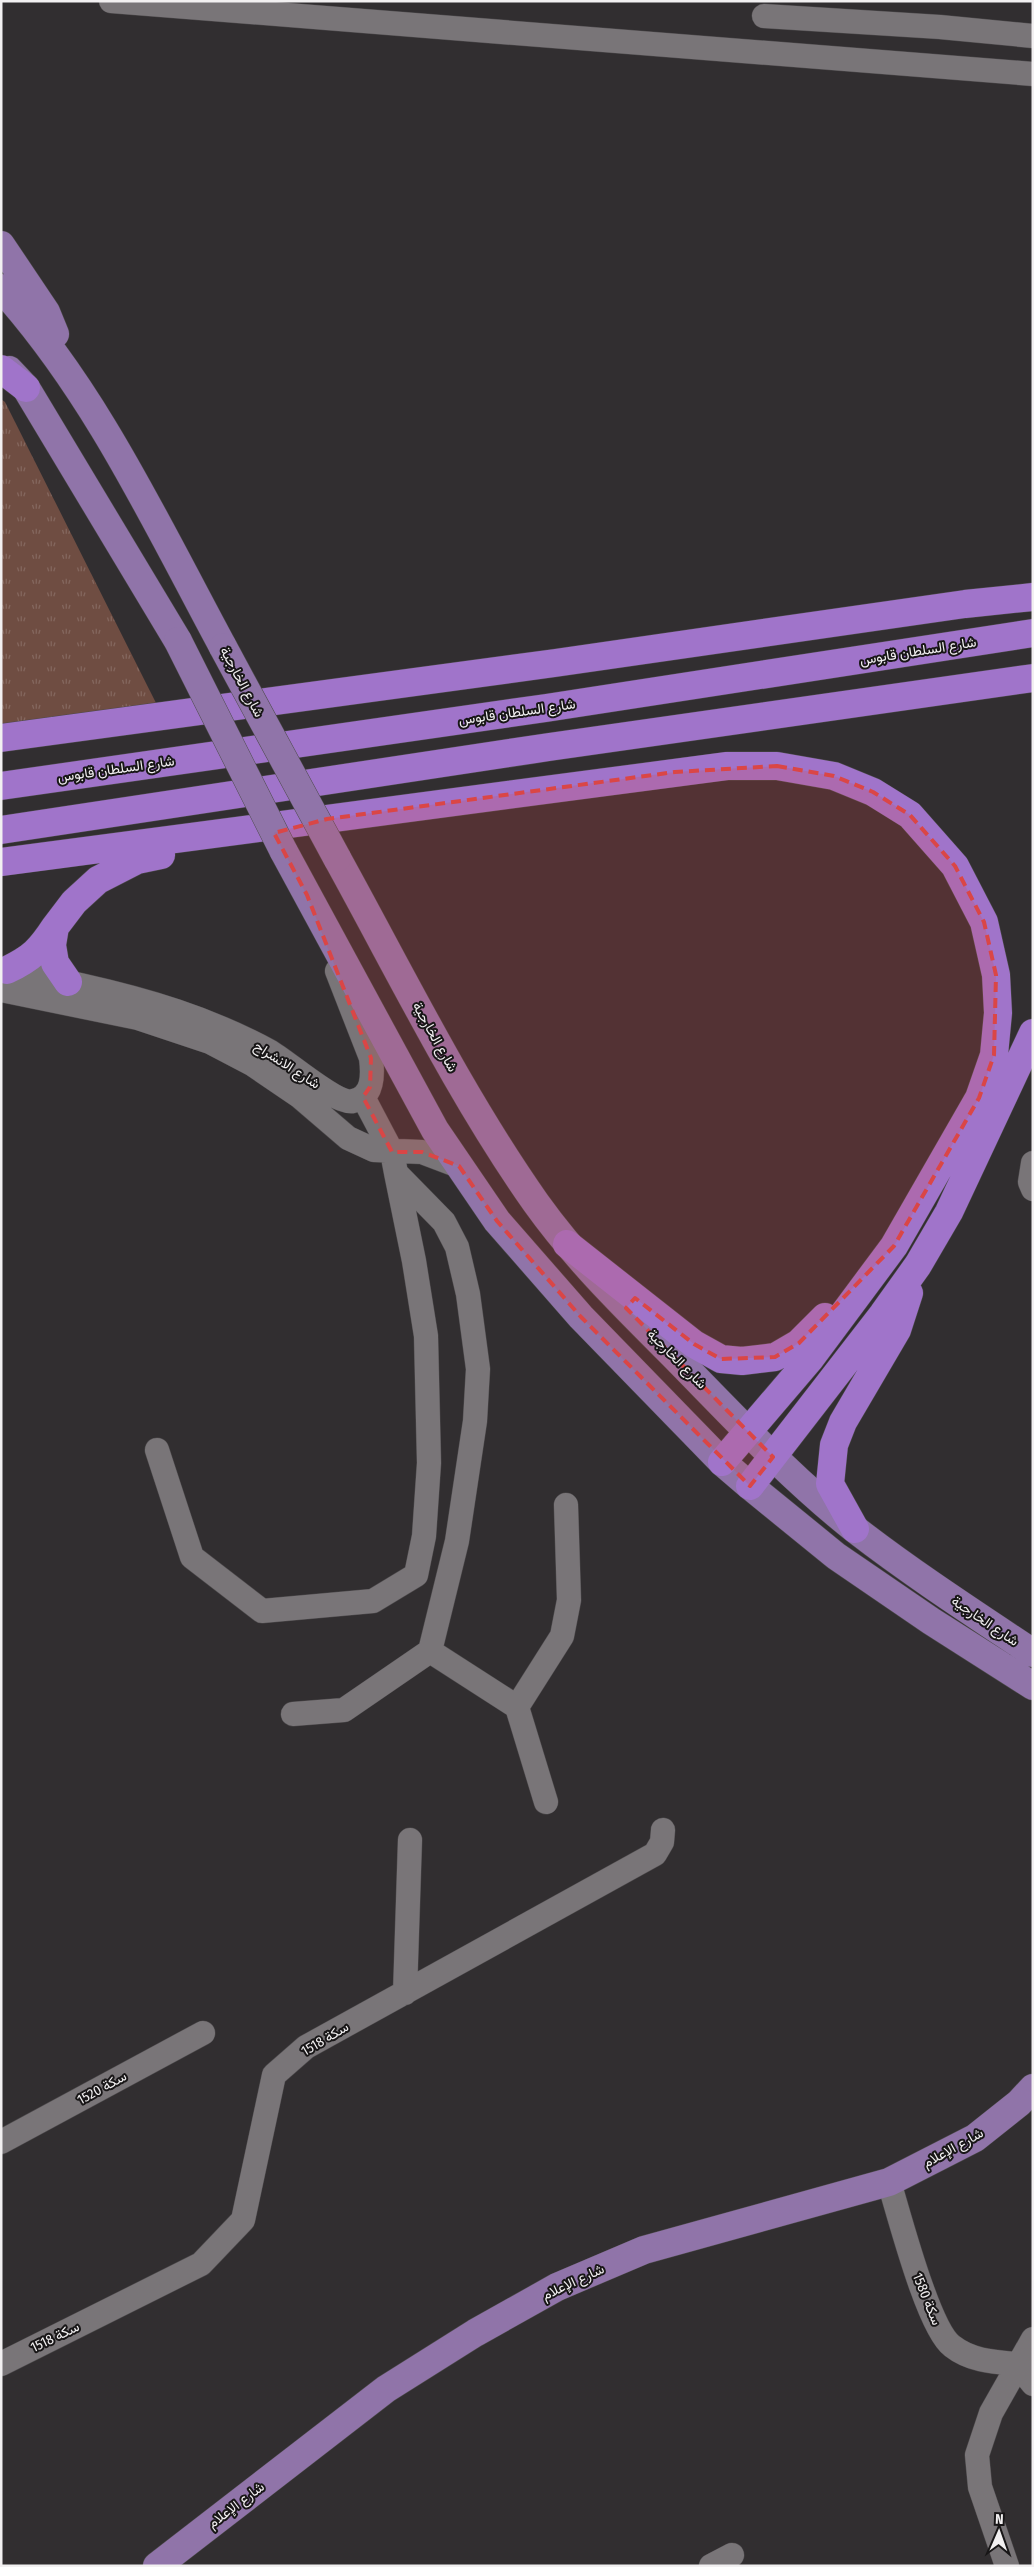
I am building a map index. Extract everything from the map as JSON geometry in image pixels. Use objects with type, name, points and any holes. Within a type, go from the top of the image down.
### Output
[{"type":"highway","points":[[1,369],[26,388]]},
{"type":"highway","points":[[1,738],[555,664],[965,604],[1033,597]]},
{"type":"highway","name":"شارع السلطان قابوس","points":[[1,786],[546,708],[1033,633]]},
{"type":"highway","points":[[1,830],[540,748],[1033,678]]},
{"type":"highway","points":[[1,862],[718,767],[769,766],[834,776],[873,792],[910,815],[955,866],[984,922],[996,975],[998,1013],[994,1055],[979,1098],[894,1246],[810,1359],[722,1462]]},
{"type":"highway","points":[[3,975],[27,961],[41,949],[74,902],[98,880],[137,860],[238,842],[327,819]]},
{"type":"highway","points":[[55,927],[52,945],[55,963],[68,982]]},
{"type":"highway","points":[[750,1486],[918,1265],[949,1212],[1033,1033]]},
{"type":"highway","points":[[567,1244],[694,1344],[721,1359],[742,1361],[775,1357],[799,1343],[894,1246]]},
{"type":"highway","points":[[855,1529],[830,1484],[830,1467],[834,1445],[843,1422],[897,1330],[918,1265]]},
{"type":"main road","points":[[1,246],[46,312],[76,381]]},
{"type":"main road","name":"شارع الخارجية","points":[[1,288],[76,381],[111,439],[337,858],[494,1140],[537,1204],[567,1244],[604,1286],[773,1457],[855,1529],[1033,1653]]},
{"type":"main road","name":"شارع الخارجية","points":[[1,362],[26,388],[178,641],[283,850],[435,1130],[498,1221],[555,1288],[722,1462],[836,1556],[931,1621],[1033,1686]]},
{"type":"main road","name":"شارع الإعلام","points":[[157,2566],[386,2389],[475,2333],[557,2287],[644,2250],[889,2182],[976,2138],[1019,2103],[1033,2088]]},
{"type":"street","points":[[111,1],[195,4],[1033,74]]},
{"type":"street","points":[[764,16],[940,26],[1033,36]]},
{"type":"street","points":[[156,1450],[192,1557],[262,1611],[373,1601],[416,1575],[424,1536],[429,1463],[426,1336],[414,1260],[394,1163],[363,1097],[370,1087],[373,1072],[371,1058],[307,895]]},
{"type":"street","name":"شارع الانشراح","points":[[3,975],[68,982],[124,995],[194,1015],[234,1032],[278,1056],[338,1098],[352,1102],[363,1097]]},
{"type":"street","name":"شارع الانشراح","points":[[3,975],[210,1042],[252,1064],[299,1096],[348,1138],[374,1150],[394,1163],[422,1152],[459,1166]]},
{"type":"street","points":[[293,1714],[344,1710],[430,1651],[457,1541],[475,1421],[478,1369],[468,1294],[458,1247],[444,1222],[394,1163]]},
{"type":"street","points":[[1033,1163],[1030,1182],[1033,1189]]},
{"type":"street","points":[[517,1707],[562,1636],[569,1600],[566,1505]]},
{"type":"street","points":[[430,1651],[517,1707],[546,1802]]},
{"type":"street","name":"سكة 1518","points":[[1,2364],[201,2264],[243,2220],[274,2075],[306,2047],[655,1854],[662,1842],[663,1830]]},
{"type":"street","points":[[405,1993],[410,1840]]},
{"type":"street","name":"سكة 1520","points":[[1,2142],[203,2033]]},
{"type":"street","name":"سكة 1580","points":[[889,2182],[915,2268],[937,2325],[950,2345],[976,2360],[1017,2364]]},
{"type":"street","points":[[1006,2566],[980,2487],[977,2455],[992,2413],[1017,2364],[1033,2339]]},
{"type":"street","points":[[1017,2364],[1033,2384]]},
{"type":"street","points":[[711,2566],[732,2555]]},
{"type":"highlighted area","points":[[777,766],[834,776],[873,792],[910,815],[955,866],[984,922],[996,975],[994,1055],[979,1098],[894,1246],[799,1343],[775,1357],[721,1359],[694,1344],[635,1298],[626,1308],[773,1457],[750,1486],[581,1317],[497,1221],[459,1166],[422,1152],[392,1152],[363,1097],[370,1087],[371,1058],[307,895],[274,833],[327,819],[675,772]]},
{"type":"green space","points":[[1,399],[5,402],[156,703],[1,724]]}]
